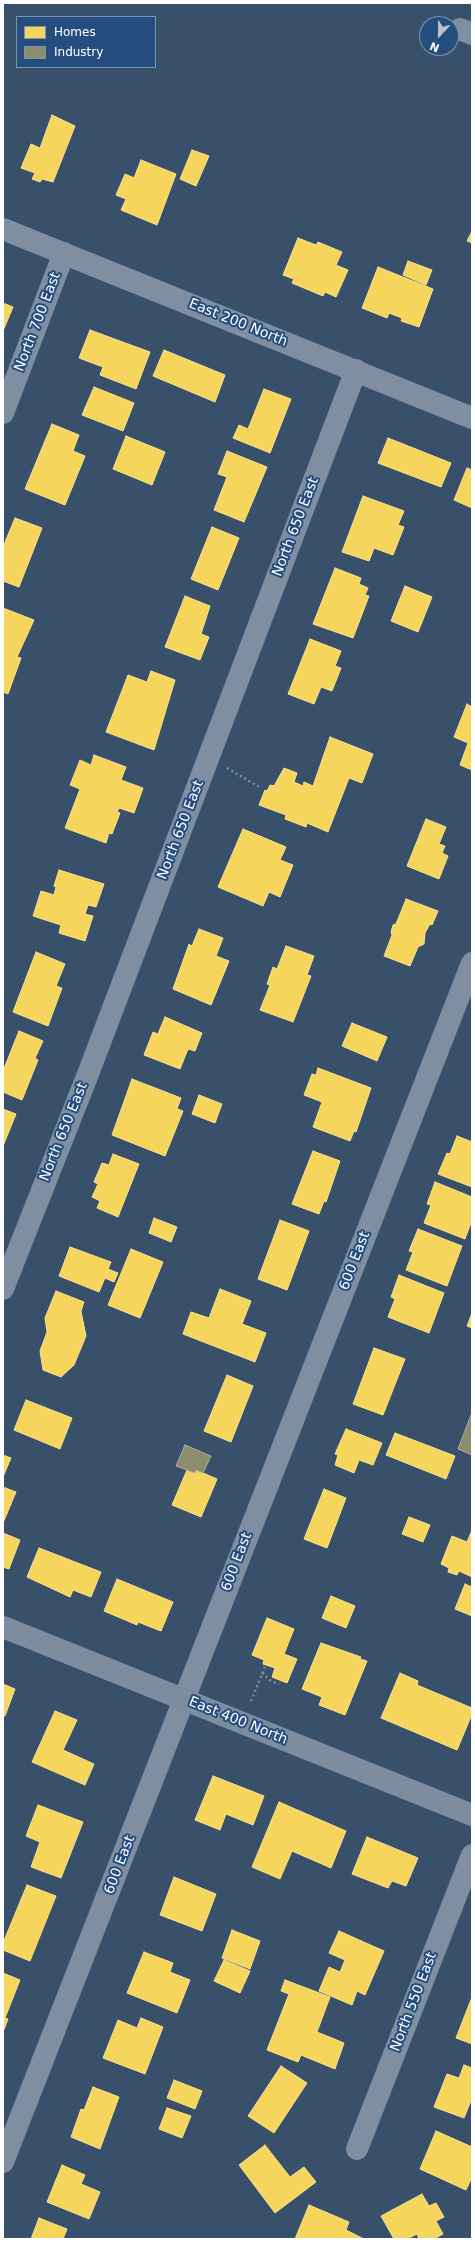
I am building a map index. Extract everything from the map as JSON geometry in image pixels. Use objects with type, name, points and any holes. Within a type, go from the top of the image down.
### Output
[{"type":"main road","name":"East 400 North","points":[[3,1627],[472,1815]]},
{"type":"street","name":"East 200 North","points":[[3,229],[472,418]]},
{"type":"street","name":"North 700 East","points":[[3,413],[64,253]]},
{"type":"street","name":"North 650 East","points":[[3,1289],[88,1074],[356,370]]},
{"type":"street","name":"600 East","points":[[3,2162],[472,963]]},
{"type":"street","name":"North 550 East","points":[[357,2149],[472,1856]]},
{"type":"path","points":[[225,767],[261,788]]},
{"type":"path","points":[[251,1701],[265,1667]]},
{"type":"path","points":[[262,1674],[271,1681],[279,1684]]},
{"type":"building: Homes","points":[[52,115],[75,126],[53,182],[42,179],[40,182],[32,179],[35,173],[21,168],[31,144],[40,148]]},
{"type":"building: Homes","points":[[192,150],[209,156],[196,186],[180,179]]},
{"type":"building: Homes","points":[[141,160],[176,174],[157,225],[121,210],[126,199],[116,195],[125,174],[134,178]]},
{"type":"building: Homes","points":[[472,231],[472,243],[467,241]]},
{"type":"building: Homes","points":[[298,238],[316,245],[318,242],[342,252],[336,265],[348,270],[336,297],[325,292],[323,296],[292,283],[294,279],[283,275]]},
{"type":"building: Homes","points":[[408,261],[432,270],[426,285],[403,275]]},
{"type":"building: Homes","points":[[378,267],[433,289],[419,327],[401,321],[402,318],[389,313],[387,318],[362,308]]},
{"type":"building: Homes","points":[[3,303],[13,307],[3,331]]},
{"type":"building: Homes","points":[[90,330],[150,352],[136,389],[100,375],[103,367],[79,358]]},
{"type":"building: Homes","points":[[164,350],[225,375],[215,402],[153,376]]},
{"type":"building: Homes","points":[[94,387],[134,403],[123,431],[82,415]]},
{"type":"building: Homes","points":[[264,389],[291,399],[270,453],[233,438],[239,425],[248,429]]},
{"type":"building: Homes","points":[[52,424],[79,435],[73,451],[85,456],[65,505],[25,489]]},
{"type":"building: Homes","points":[[126,436],[165,452],[152,485],[113,469]]},
{"type":"building: Homes","points":[[388,438],[451,463],[441,487],[378,463]]},
{"type":"building: Homes","points":[[227,451],[267,467],[244,522],[214,510],[227,477],[218,474]]},
{"type":"building: Homes","points":[[467,468],[472,470],[472,508],[454,500]]},
{"type":"building: Homes","points":[[363,496],[404,511],[398,525],[404,527],[393,555],[374,548],[369,561],[342,552]]},
{"type":"building: Homes","points":[[15,518],[42,528],[19,587],[3,581],[3,547]]},
{"type":"building: Homes","points":[[212,527],[239,538],[218,590],[191,579]]},
{"type":"building: Homes","points":[[335,568],[361,578],[359,584],[368,588],[365,595],[369,596],[353,638],[313,624]]},
{"type":"building: Homes","points":[[405,586],[432,597],[418,632],[391,621]]},
{"type":"building: Homes","points":[[185,596],[210,606],[201,634],[209,637],[200,660],[165,647]]},
{"type":"building: Homes","points":[[3,608],[34,620],[17,657],[21,658],[8,694],[3,692]]},
{"type":"building: Homes","points":[[310,639],[341,651],[335,666],[341,668],[332,691],[321,687],[314,704],[288,694]]},
{"type":"building: Homes","points":[[151,671],[175,680],[154,750],[106,732],[128,675],[147,682]]},
{"type":"building: Homes","points":[[467,704],[472,707],[472,770],[460,765],[468,743],[454,737]]},
{"type":"building: Homes","points":[[330,737],[373,754],[362,783],[349,778],[328,832],[307,823],[306,827],[285,819],[286,815],[259,805],[265,790],[267,791],[270,785],[274,786],[284,768],[297,773],[294,782],[303,786],[304,782],[313,786]]},
{"type":"building: Homes","points":[[94,755],[126,767],[121,780],[143,788],[134,813],[119,808],[117,812],[120,813],[112,834],[109,833],[106,843],[65,828],[80,789],[70,785],[80,760],[91,765]]},
{"type":"building: Homes","points":[[426,819],[446,827],[439,844],[445,846],[442,853],[448,856],[439,879],[407,866]]},
{"type":"building: Homes","points":[[243,829],[286,847],[280,860],[293,865],[280,897],[269,892],[263,906],[218,887]]},
{"type":"building: Homes","points":[[59,870],[104,884],[96,907],[88,905],[85,914],[93,916],[85,941],[59,933],[61,925],[33,916],[41,891],[54,895],[56,887],[54,886]]},
{"type":"building: Homes","points":[[406,899],[438,911],[432,925],[430,924],[425,933],[424,944],[418,947],[410,966],[384,956],[392,935],[391,932],[393,925],[396,924]]},
{"type":"building: Homes","points":[[199,929],[223,938],[216,956],[229,961],[211,1005],[173,989],[189,944],[192,946]]},
{"type":"building: Homes","points":[[286,946],[314,956],[307,975],[311,976],[293,1022],[260,1010],[270,985],[267,984],[273,967],[277,969]]},
{"type":"building: Homes","points":[[36,952],[65,964],[56,986],[62,988],[48,1026],[13,1012]]},
{"type":"building: Homes","points":[[165,1017],[202,1033],[195,1051],[188,1049],[180,1069],[144,1055],[153,1032],[158,1034]]},
{"type":"building: Homes","points":[[352,1023],[387,1037],[377,1061],[342,1046]]},
{"type":"building: Homes","points":[[19,1031],[43,1041],[35,1058],[38,1060],[22,1100],[3,1092],[3,1071]]},
{"type":"building: Homes","points":[[318,1068],[371,1088],[356,1132],[354,1131],[350,1141],[313,1127],[322,1102],[304,1095],[312,1074],[316,1075]]},
{"type":"building: Homes","points":[[132,1079],[181,1098],[177,1109],[183,1111],[165,1156],[112,1135]]},
{"type":"building: Homes","points":[[199,1095],[222,1104],[215,1123],[192,1114]]},
{"type":"building: Homes","points":[[3,1109],[16,1114],[3,1146]]},
{"type":"building: Homes","points":[[457,1136],[472,1142],[472,1187],[438,1174],[447,1153],[450,1154]]},
{"type":"building: Homes","points":[[313,1151],[340,1161],[326,1202],[324,1201],[319,1214],[292,1204]]},
{"type":"building: Homes","points":[[113,1154],[139,1164],[118,1217],[97,1208],[100,1201],[92,1197],[98,1184],[94,1182],[102,1163],[109,1165]]},
{"type":"building: Homes","points":[[435,1182],[472,1197],[472,1220],[465,1239],[424,1223],[431,1205],[427,1204]]},
{"type":"building: Homes","points":[[154,1218],[177,1227],[171,1242],[149,1233]]},
{"type":"building: Homes","points":[[280,1220],[309,1231],[287,1290],[258,1279]]},
{"type":"building: Homes","points":[[418,1229],[462,1246],[447,1286],[406,1270],[413,1252],[409,1251]]},
{"type":"building: Homes","points":[[70,1247],[111,1262],[108,1269],[118,1273],[114,1282],[105,1278],[99,1292],[59,1276]]},
{"type":"building: Homes","points":[[131,1249],[163,1262],[140,1318],[108,1305]]},
{"type":"building: Homes","points":[[399,1275],[444,1293],[429,1333],[388,1317],[395,1299],[391,1297]]},
{"type":"building: Homes","points":[[220,1289],[251,1301],[242,1324],[266,1333],[255,1362],[183,1334],[191,1312],[209,1318]]},
{"type":"building: Homes","points":[[56,1291],[84,1302],[81,1311],[86,1336],[74,1365],[61,1377],[43,1370],[40,1351],[47,1332],[45,1318]]},
{"type":"building: Homes","points":[[472,1313],[472,1328],[467,1326]]},
{"type":"building: Homes","points":[[374,1348],[405,1359],[383,1415],[353,1404]]},
{"type":"building: Homes","points":[[227,1375],[253,1386],[231,1442],[204,1431]]},
{"type":"building: Homes","points":[[26,1400],[72,1418],[60,1449],[14,1430]]},
{"type":"building: Homes","points":[[346,1429],[382,1443],[373,1465],[359,1460],[354,1473],[335,1465],[338,1455],[335,1454]]},
{"type":"building: Homes","points":[[395,1433],[455,1456],[446,1479],[386,1455]]},
{"type":"building: Homes","points":[[3,1455],[11,1458],[3,1477]]},
{"type":"building: Homes","points":[[187,1470],[195,1473],[196,1470],[217,1479],[201,1517],[172,1505]]},
{"type":"building: Homes","points":[[3,1487],[16,1492],[3,1523]]},
{"type":"building: Homes","points":[[324,1489],[346,1498],[327,1548],[304,1539]]},
{"type":"building: Homes","points":[[409,1517],[430,1525],[423,1542],[402,1534]]},
{"type":"building: Homes","points":[[472,1530],[472,1577],[459,1571],[457,1575],[448,1572],[449,1568],[441,1564],[452,1536],[467,1542]]},
{"type":"building: Homes","points":[[3,1533],[20,1540],[9,1569],[3,1567]]},
{"type":"building: Homes","points":[[39,1548],[101,1572],[91,1597],[73,1590],[70,1597],[27,1577]]},
{"type":"building: Homes","points":[[117,1579],[173,1602],[161,1631],[138,1622],[137,1625],[104,1611]]},
{"type":"building: Homes","points":[[465,1584],[472,1587],[472,1616],[455,1609]]},
{"type":"building: Homes","points":[[331,1596],[355,1606],[346,1628],[322,1618]]},
{"type":"building: Homes","points":[[267,1618],[294,1629],[284,1654],[297,1659],[287,1683],[272,1677],[275,1668],[263,1664],[264,1660],[252,1655]]},
{"type":"building: Homes","points":[[321,1643],[361,1657],[360,1659],[367,1661],[345,1715],[319,1705],[322,1697],[302,1689]]},
{"type":"building: Homes","points":[[400,1673],[418,1681],[417,1685],[472,1708],[472,1714],[457,1750],[381,1718]]},
{"type":"building: Homes","points":[[3,1684],[15,1689],[5,1716],[3,1716]]},
{"type":"building: Homes","points":[[55,1711],[77,1720],[63,1750],[94,1764],[85,1785],[32,1762]]},
{"type":"building: Homes","points":[[213,1776],[264,1796],[253,1825],[226,1814],[220,1830],[195,1820]]},
{"type":"building: Homes","points":[[279,1802],[346,1831],[331,1868],[292,1851],[280,1879],[252,1867]]},
{"type":"building: Homes","points":[[38,1805],[83,1822],[61,1878],[31,1867],[40,1842],[26,1836]]},
{"type":"building: Homes","points":[[367,1837],[418,1858],[406,1886],[392,1881],[388,1888],[352,1874]]},
{"type":"building: Homes","points":[[174,1877],[216,1894],[202,1931],[160,1915]]},
{"type":"building: Homes","points":[[27,1885],[56,1896],[30,1961],[3,1950],[3,1943]]},
{"type":"building: Homes","points":[[232,1930],[260,1941],[250,1969],[222,1958]]},
{"type":"building: Homes","points":[[339,1931],[384,1951],[365,1995],[357,1991],[352,2005],[319,1991],[329,1967],[340,1972],[345,1960],[329,1953]]},
{"type":"building: Homes","points":[[144,1952],[173,1963],[170,1972],[190,1980],[177,2013],[127,1993]]},
{"type":"building: Homes","points":[[224,1960],[250,1971],[240,1993],[214,1981]]},
{"type":"building: Homes","points":[[3,1973],[20,1980],[5,2018],[8,2019],[3,2032]]},
{"type":"building: Homes","points":[[285,1980],[330,1997],[317,2032],[344,2043],[335,2069],[301,2055],[298,2062],[267,2050],[289,1994],[281,1991]]},
{"type":"building: Homes","points":[[472,1997],[472,2044],[456,2038]]},
{"type":"building: Homes","points":[[141,2018],[163,2027],[145,2074],[103,2058],[118,2020],[137,2028]]},
{"type":"building: Homes","points":[[464,2065],[472,2068],[472,2098],[464,2118],[434,2107],[447,2074],[459,2078]]},
{"type":"building: Homes","points":[[281,2066],[307,2083],[274,2133],[248,2116]]},
{"type":"building: Homes","points":[[174,2080],[202,2091],[195,2109],[167,2098]]},
{"type":"building: Homes","points":[[93,2087],[119,2097],[100,2149],[71,2137],[81,2109],[84,2110]]},
{"type":"building: Homes","points":[[167,2108],[191,2116],[182,2138],[159,2129]]},
{"type":"building: Homes","points":[[436,2131],[472,2147],[472,2177],[466,2190],[420,2169]]},
{"type":"building: Homes","points":[[265,2145],[290,2177],[304,2167],[316,2182],[275,2213],[239,2165]]},
{"type":"building: Homes","points":[[62,2165],[85,2175],[81,2184],[100,2192],[89,2219],[47,2202]]},
{"type":"building: Homes","points":[[422,2194],[429,2206],[436,2203],[444,2217],[436,2221],[443,2234],[434,2239],[419,2239],[417,2234],[407,2239],[394,2239],[381,2216]]},
{"type":"building: Homes","points":[[309,2205],[349,2222],[346,2230],[364,2239],[295,2239]]},
{"type":"building: Homes","points":[[39,2218],[67,2229],[63,2239],[31,2239]]},
{"type":"building: Industry","points":[[472,1415],[472,1455],[458,1449]]},
{"type":"building: Industry","points":[[185,1445],[211,1456],[203,1473],[196,1470],[195,1473],[176,1466]]}]
